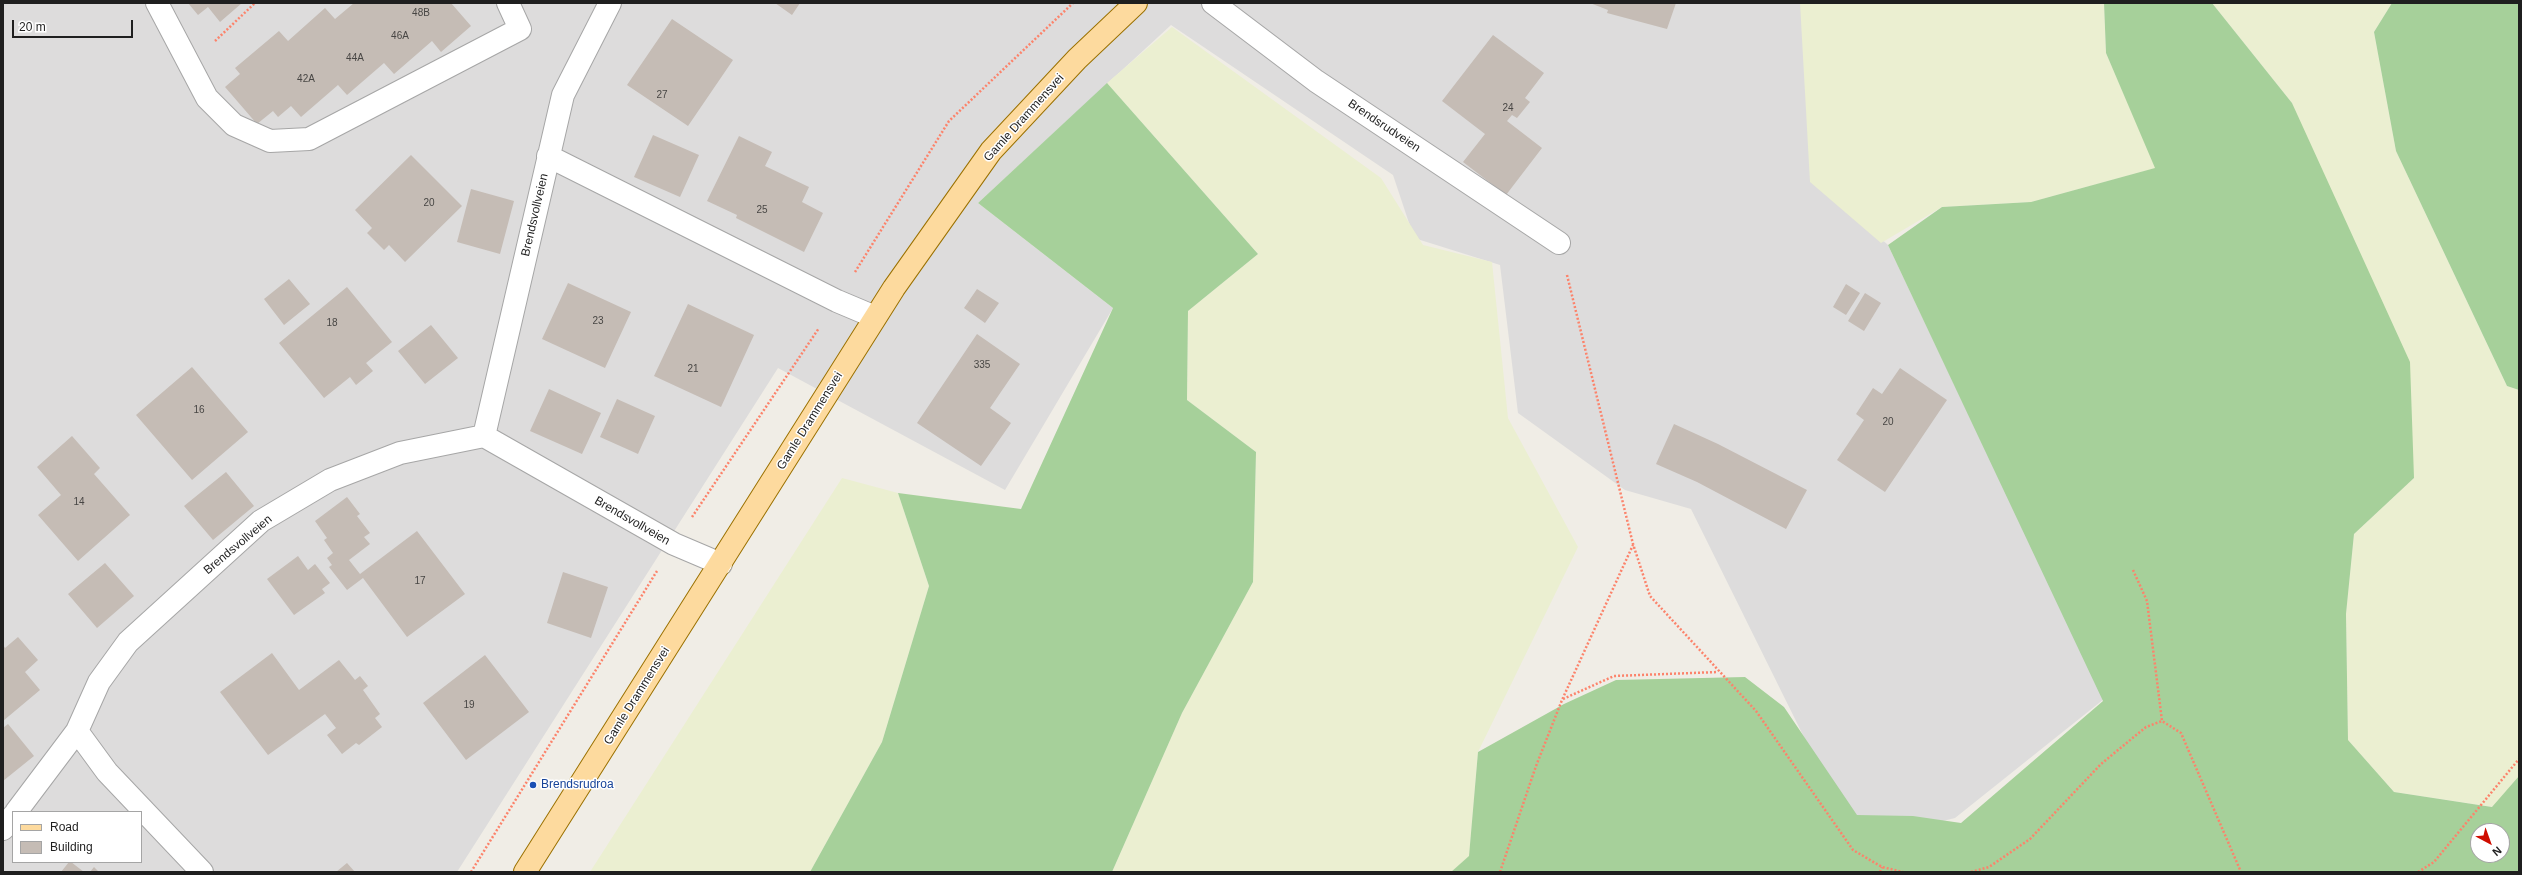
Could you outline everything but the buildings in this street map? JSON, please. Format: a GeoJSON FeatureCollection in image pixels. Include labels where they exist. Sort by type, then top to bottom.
{"type":"FeatureCollection","features":[{"type":"Feature","properties":{"kind":"main road","name":"Gamle Drammensvei"},"geometry":{"type":"LineString","coordinates":[[525,872],[721,564],[875,317],[992,151],[1077,58],[1136,3]]}},
{"type":"Feature","properties":{"kind":"street"},"geometry":{"type":"LineString","coordinates":[[157,3],[207,98],[234,125],[270,141],[309,139],[520,29],[508,3]]}},
{"type":"Feature","properties":{"kind":"street","name":"Brendsvollveien"},"geometry":{"type":"LineString","coordinates":[[484,436],[563,95],[610,3]]}},
{"type":"Feature","properties":{"kind":"street","name":"Brendsrudveien"},"geometry":{"type":"LineString","coordinates":[[1213,3],[1316,81],[1559,243]]}},
{"type":"Feature","properties":{"kind":"street"},"geometry":{"type":"LineString","coordinates":[[548,156],[837,302],[875,317]]}},
{"type":"Feature","properties":{"kind":"street","name":"Brendsvollveien"},"geometry":{"type":"LineString","coordinates":[[17,811],[77,731],[99,682],[128,642],[261,521],[330,480],[400,453],[484,436],[674,544],[721,564]]}},
{"type":"Feature","properties":{"kind":"street"},"geometry":{"type":"LineString","coordinates":[[77,731],[107,772],[202,872]]}},
{"type":"Feature","properties":{"kind":"street"},"geometry":{"type":"LineString","coordinates":[[3,829],[12,817]]}},
{"type":"Feature","properties":{"kind":"path"},"geometry":{"type":"LineString","coordinates":[[189,66],[255,3]]}},
{"type":"Feature","properties":{"kind":"path"},"geometry":{"type":"LineString","coordinates":[[471,872],[674,544],[837,302],[949,121],[1073,3]]}},
{"type":"Feature","properties":{"kind":"path"},"geometry":{"type":"LineString","coordinates":[[1559,243],[1633,544],[1650,596],[1718,672],[1756,711],[1853,850],[1882,867],[1903,872]]}},
{"type":"Feature","properties":{"kind":"path"},"geometry":{"type":"LineString","coordinates":[[1500,872],[1536,766],[1562,700],[1633,544]]}},
{"type":"Feature","properties":{"kind":"path"},"geometry":{"type":"LineString","coordinates":[[2133,570],[2147,600],[2162,721]]}},
{"type":"Feature","properties":{"kind":"path"},"geometry":{"type":"LineString","coordinates":[[1562,700],[1614,676],[1718,672]]}},
{"type":"Feature","properties":{"kind":"path"},"geometry":{"type":"LineString","coordinates":[[1971,872],[1989,867],[2030,839],[2101,764],[2146,727],[2162,721]]}},
{"type":"Feature","properties":{"kind":"path"},"geometry":{"type":"LineString","coordinates":[[2162,721],[2181,733],[2241,872]]}},
{"type":"Feature","properties":{"kind":"path"},"geometry":{"type":"LineString","coordinates":[[2418,872],[2434,862],[2519,759]]}},
{"type":"Feature","properties":{"kind":"path"},"geometry":{"type":"LineString","coordinates":[[1880,872],[1882,867]]}},
{"type":"Feature","properties":{"kind":"shaded area"},"geometry":{"type":"Polygon","coordinates":[[[3,3],[1801,3],[1818,181],[1888,245],[2104,699],[1955,818],[1914,828],[1849,828],[1691,509],[1625,490],[1518,413],[1500,265],[1414,238],[1393,175],[1171,25],[978,203],[1113,308],[1005,490],[778,368],[457,872],[3,872],[3,3]]]}},
{"type":"Feature","properties":{"kind":"green space"},"geometry":{"type":"Polygon","coordinates":[[[1800,3],[2104,3],[2106,53],[2156,168],[2031,202],[1942,207],[1881,243],[1810,182],[1800,3]]]}},
{"type":"Feature","properties":{"kind":"green space"},"geometry":{"type":"Polygon","coordinates":[[[2104,3],[2212,3],[2292,103],[2410,362],[2414,478],[2354,534],[2346,614],[2348,740],[2394,792],[2492,807],[2519,776],[2519,872],[1451,872],[1469,856],[1478,752],[1564,704],[1616,680],[1745,677],[1784,707],[1857,815],[1913,816],[1961,823],[2103,701],[1888,245],[1942,207],[2031,202],[2155,168],[2106,53],[2104,3]]]}},
{"type":"Feature","properties":{"kind":"green space"},"geometry":{"type":"Polygon","coordinates":[[[2212,3],[2392,3],[2374,32],[2396,151],[2507,386],[2519,390],[2519,776],[2493,807],[2394,792],[2348,740],[2346,614],[2354,534],[2414,478],[2292,103],[2212,3]]]}},
{"type":"Feature","properties":{"kind":"green space"},"geometry":{"type":"Polygon","coordinates":[[[2392,3],[2519,3],[2519,390],[2507,386],[2396,151],[2374,32],[2392,3]]]}},
{"type":"Feature","properties":{"kind":"green space"},"geometry":{"type":"Polygon","coordinates":[[[1172,27],[1381,178],[1423,245],[1492,262],[1508,418],[1578,547],[1478,752],[1469,857],[1451,872],[1112,872],[1182,713],[1253,582],[1256,452],[1187,400],[1188,311],[1258,254],[1107,83],[1172,27]]]}},
{"type":"Feature","properties":{"kind":"green space"},"geometry":{"type":"Polygon","coordinates":[[[1107,83],[1258,254],[1188,311],[1187,400],[1256,452],[1253,582],[1182,713],[1112,872],[810,872],[882,742],[929,586],[898,493],[1021,509],[1113,308],[978,203],[1107,83]]]}},
{"type":"Feature","properties":{"kind":"green space"},"geometry":{"type":"Polygon","coordinates":[[[842,478],[898,493],[929,586],[882,742],[810,872],[590,872],[842,478]]]}},
{"type":"Feature","properties":{"kind":"place","name":"Brendsrudroa"},"geometry":{"type":"Point","coordinates":[533,785]}}]}
